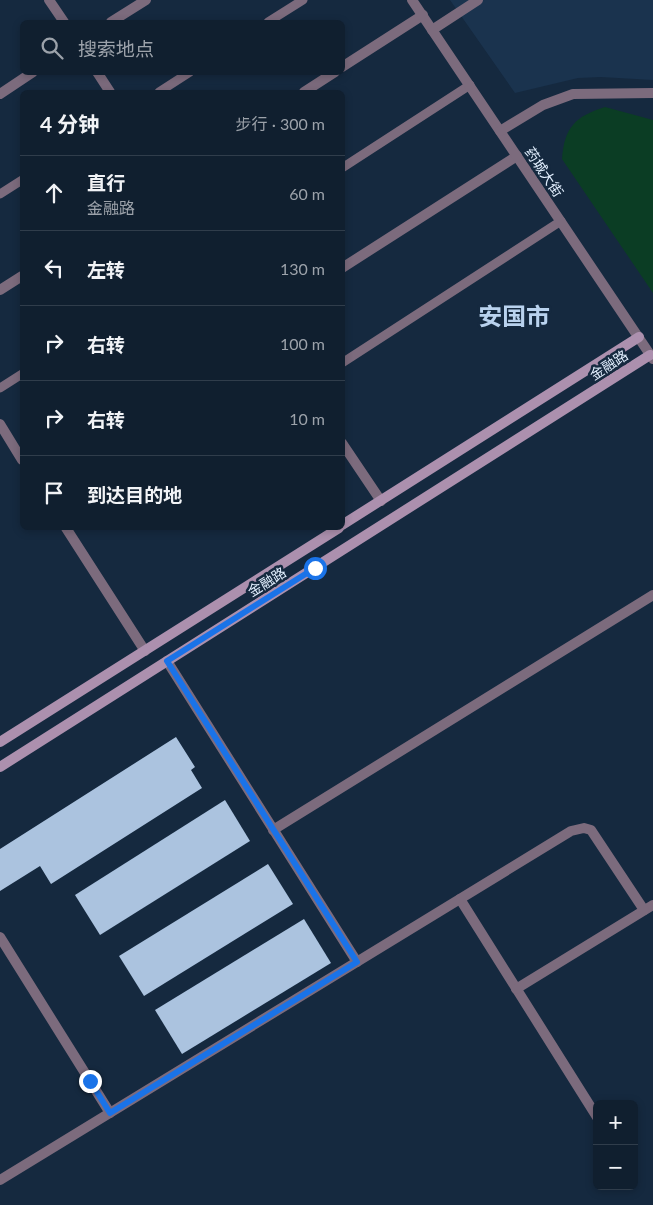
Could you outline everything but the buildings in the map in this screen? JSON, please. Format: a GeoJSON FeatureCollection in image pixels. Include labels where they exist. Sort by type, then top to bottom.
{"type":"FeatureCollection","features":[{"type":"Feature","properties":{"kind":"main road","name":"金融路"},"geometry":{"type":"LineString","coordinates":[[345,523],[639,338]]}},
{"type":"Feature","properties":{"kind":"main road","name":"金融路"},"geometry":{"type":"LineString","coordinates":[[0,767],[652,357]]}},
{"type":"Feature","properties":{"kind":"main road","name":"金融路"},"geometry":{"type":"LineString","coordinates":[[0,742],[336,530]]}},
{"type":"Feature","properties":{"kind":"street"},"geometry":{"type":"LineString","coordinates":[[49,0],[63,20]]}},
{"type":"Feature","properties":{"kind":"street"},"geometry":{"type":"LineString","coordinates":[[114,20],[146,0]]}},
{"type":"Feature","properties":{"kind":"street","name":"药城大街"},"geometry":{"type":"LineString","coordinates":[[412,0],[652,357]]}},
{"type":"Feature","properties":{"kind":"street"},"geometry":{"type":"LineString","coordinates":[[432,30],[478,0]]}},
{"type":"Feature","properties":{"kind":"street"},"geometry":{"type":"LineString","coordinates":[[345,65],[422,15]]}},
{"type":"Feature","properties":{"kind":"street"},"geometry":{"type":"LineString","coordinates":[[0,94],[29,75]]}},
{"type":"Feature","properties":{"kind":"street"},"geometry":{"type":"LineString","coordinates":[[99,75],[109,90]]}},
{"type":"Feature","properties":{"kind":"street"},"geometry":{"type":"LineString","coordinates":[[307,90],[330,75]]}},
{"type":"Feature","properties":{"kind":"street"},"geometry":{"type":"LineString","coordinates":[[500,131],[543,105],[572,94],[599,92],[653,94]]}},
{"type":"Feature","properties":{"kind":"street"},"geometry":{"type":"LineString","coordinates":[[345,266],[517,156]]}},
{"type":"Feature","properties":{"kind":"street"},"geometry":{"type":"LineString","coordinates":[[0,290],[20,277]]}},
{"type":"Feature","properties":{"kind":"street"},"geometry":{"type":"LineString","coordinates":[[0,424],[20,457]]}},
{"type":"Feature","properties":{"kind":"street"},"geometry":{"type":"LineString","coordinates":[[345,447],[381,501]]}},
{"type":"Feature","properties":{"kind":"street"},"geometry":{"type":"LineString","coordinates":[[67,530],[145,650]]}},
{"type":"Feature","properties":{"kind":"street"},"geometry":{"type":"LineString","coordinates":[[274,830],[653,594]]}},
{"type":"Feature","properties":{"kind":"street"},"geometry":{"type":"LineString","coordinates":[[167,661],[357,962]]}},
{"type":"Feature","properties":{"kind":"street"},"geometry":{"type":"LineString","coordinates":[[0,1180],[571,831],[584,828],[591,830],[649,908],[516,989]]}},
{"type":"Feature","properties":{"kind":"street"},"geometry":{"type":"LineString","coordinates":[[460,899],[593,1110]]}},
{"type":"Feature","properties":{"kind":"street"},"geometry":{"type":"LineString","coordinates":[[0,937],[110,1113]]}},
{"type":"Feature","properties":{"kind":"lane"},"geometry":{"type":"LineString","coordinates":[[271,20],[303,0]]}},
{"type":"Feature","properties":{"kind":"lane"},"geometry":{"type":"LineString","coordinates":[[162,90],[185,75]]}},
{"type":"Feature","properties":{"kind":"lane"},"geometry":{"type":"LineString","coordinates":[[345,166],[470,86]]}},
{"type":"Feature","properties":{"kind":"lane"},"geometry":{"type":"LineString","coordinates":[[0,194],[20,181]]}},
{"type":"Feature","properties":{"kind":"lane"},"geometry":{"type":"LineString","coordinates":[[345,361],[561,221]]}},
{"type":"Feature","properties":{"kind":"lane"},"geometry":{"type":"LineString","coordinates":[[0,388],[20,375]]}},
{"type":"Feature","properties":{"kind":"shaded area"},"geometry":{"type":"Polygon","coordinates":[[[450,0],[653,0],[653,80],[601,77],[578,78],[515,93],[450,0]]]}},
{"type":"Feature","properties":{"kind":"green space"},"geometry":{"type":"Polygon","coordinates":[[[605,107],[653,120],[653,293],[562,159],[565,139],[573,124],[586,114],[605,107]]]}},
{"type":"Feature","properties":{"kind":"district","name":"安国市"},"geometry":{"type":"Point","coordinates":[514,317]}},
{"type":"Feature","properties":{"kind":"route"},"geometry":{"type":"LineString","coordinates":[[90,1081],[110,1113],[357,962],[167,661],[315,568]]}}]}
